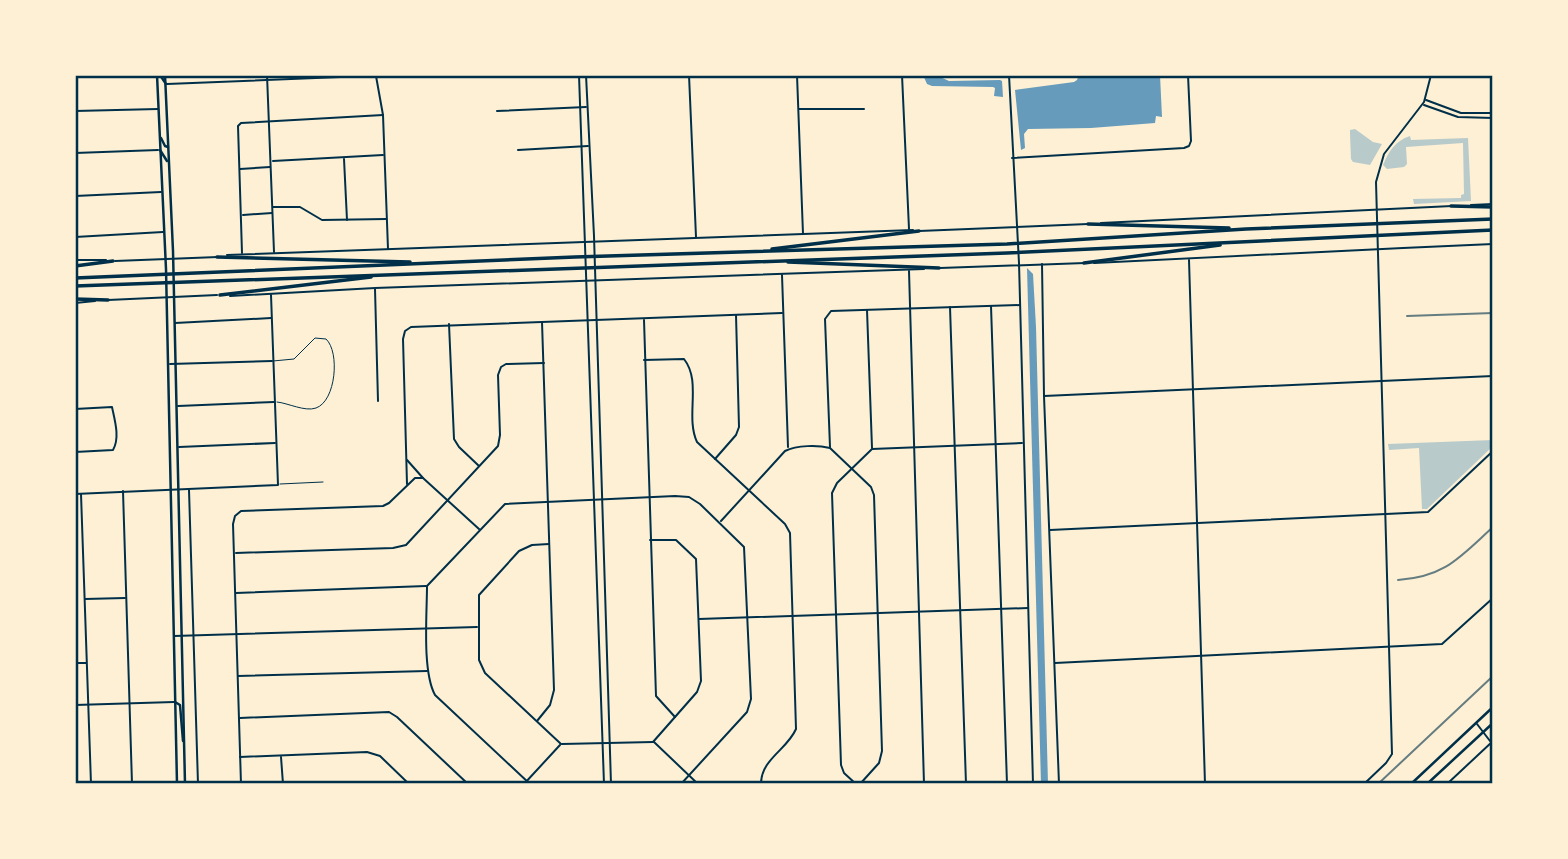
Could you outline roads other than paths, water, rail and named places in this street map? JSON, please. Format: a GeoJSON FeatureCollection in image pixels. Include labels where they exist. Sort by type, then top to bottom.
{"type":"FeatureCollection","features":[{"type":"Feature","properties":{"kind":"highway"},"geometry":{"type":"LineString","coordinates":[[1451,206],[1493,205]]}},
{"type":"Feature","properties":{"kind":"highway"},"geometry":{"type":"LineString","coordinates":[[75,278],[575,257],[1007,244],[1245,229],[1493,219]]}},
{"type":"Feature","properties":{"kind":"highway"},"geometry":{"type":"LineString","coordinates":[[1088,224],[1245,229]]}},
{"type":"Feature","properties":{"kind":"highway"},"geometry":{"type":"LineString","coordinates":[[75,286],[1033,252],[1493,230]]}},
{"type":"Feature","properties":{"kind":"highway"},"geometry":{"type":"LineString","coordinates":[[740,252],[919,231]]}},
{"type":"Feature","properties":{"kind":"highway"},"geometry":{"type":"LineString","coordinates":[[1084,263],[1210,248],[1227,243]]}},
{"type":"Feature","properties":{"kind":"highway"},"geometry":{"type":"LineString","coordinates":[[217,257],[426,264]]}},
{"type":"Feature","properties":{"kind":"highway"},"geometry":{"type":"LineString","coordinates":[[75,263],[113,261]]}},
{"type":"Feature","properties":{"kind":"highway"},"geometry":{"type":"LineString","coordinates":[[772,261],[939,268]]}},
{"type":"Feature","properties":{"kind":"highway"},"geometry":{"type":"LineString","coordinates":[[220,295],[387,275]]}},
{"type":"Feature","properties":{"kind":"highway"},"geometry":{"type":"LineString","coordinates":[[75,301],[108,300]]}},
{"type":"Feature","properties":{"kind":"main road"},"geometry":{"type":"LineString","coordinates":[[158,75],[166,85]]}},
{"type":"Feature","properties":{"kind":"main road"},"geometry":{"type":"LineString","coordinates":[[158,75],[166,259],[177,784]]}},
{"type":"Feature","properties":{"kind":"main road"},"geometry":{"type":"LineString","coordinates":[[165,75],[173,259],[185,784]]}},
{"type":"Feature","properties":{"kind":"main road"},"geometry":{"type":"LineString","coordinates":[[160,135],[168,147]]}},
{"type":"Feature","properties":{"kind":"main road"},"geometry":{"type":"LineString","coordinates":[[160,150],[169,164]]}},
{"type":"Feature","properties":{"kind":"main road"},"geometry":{"type":"LineString","coordinates":[[172,545],[180,545]]}},
{"type":"Feature","properties":{"kind":"main road"},"geometry":{"type":"LineString","coordinates":[[175,702],[180,705],[181,734],[184,741]]}},
{"type":"Feature","properties":{"kind":"main road"},"geometry":{"type":"LineString","coordinates":[[1411,784],[1493,708]]}},
{"type":"Feature","properties":{"kind":"main road"},"geometry":{"type":"LineString","coordinates":[[1426,784],[1493,723]]}},
{"type":"Feature","properties":{"kind":"street"},"geometry":{"type":"LineString","coordinates":[[267,75],[274,253]]}},
{"type":"Feature","properties":{"kind":"street"},"geometry":{"type":"LineString","coordinates":[[166,85],[390,75]]}},
{"type":"Feature","properties":{"kind":"street"},"geometry":{"type":"LineString","coordinates":[[579,75],[604,784]]}},
{"type":"Feature","properties":{"kind":"street"},"geometry":{"type":"LineString","coordinates":[[586,75],[594,242],[611,784]]}},
{"type":"Feature","properties":{"kind":"street"},"geometry":{"type":"LineString","coordinates":[[689,75],[696,239]]}},
{"type":"Feature","properties":{"kind":"street"},"geometry":{"type":"LineString","coordinates":[[797,75],[803,235]]}},
{"type":"Feature","properties":{"kind":"street"},"geometry":{"type":"LineString","coordinates":[[902,75],[909,230]]}},
{"type":"Feature","properties":{"kind":"street"},"geometry":{"type":"LineString","coordinates":[[1009,75],[1019,263],[1033,784]]}},
{"type":"Feature","properties":{"kind":"street"},"geometry":{"type":"LineString","coordinates":[[1012,158],[1189,146],[1188,75]]}},
{"type":"Feature","properties":{"kind":"street"},"geometry":{"type":"LineString","coordinates":[[1364,784],[1392,754],[1376,182],[1384,154],[1423,104],[1431,75]]}},
{"type":"Feature","properties":{"kind":"street"},"geometry":{"type":"LineString","coordinates":[[375,76],[383,115],[388,250]]}},
{"type":"Feature","properties":{"kind":"street"},"geometry":{"type":"LineString","coordinates":[[1425,100],[1468,114],[1493,113]]}},
{"type":"Feature","properties":{"kind":"street"},"geometry":{"type":"LineString","coordinates":[[1423,104],[1443,113],[1469,119],[1493,118]]}},
{"type":"Feature","properties":{"kind":"street"},"geometry":{"type":"LineString","coordinates":[[497,111],[587,107]]}},
{"type":"Feature","properties":{"kind":"street"},"geometry":{"type":"LineString","coordinates":[[75,111],[159,108]]}},
{"type":"Feature","properties":{"kind":"street"},"geometry":{"type":"LineString","coordinates":[[799,109],[864,109]]}},
{"type":"Feature","properties":{"kind":"street"},"geometry":{"type":"LineString","coordinates":[[1468,114],[1469,119]]}},
{"type":"Feature","properties":{"kind":"street"},"geometry":{"type":"LineString","coordinates":[[242,254],[237,130],[241,123],[383,115]]}},
{"type":"Feature","properties":{"kind":"street"},"geometry":{"type":"LineString","coordinates":[[518,150],[589,146]]}},
{"type":"Feature","properties":{"kind":"street"},"geometry":{"type":"LineString","coordinates":[[75,153],[160,150]]}},
{"type":"Feature","properties":{"kind":"street"},"geometry":{"type":"LineString","coordinates":[[271,161],[384,155]]}},
{"type":"Feature","properties":{"kind":"street"},"geometry":{"type":"LineString","coordinates":[[344,158],[347,221]]}},
{"type":"Feature","properties":{"kind":"street"},"geometry":{"type":"LineString","coordinates":[[239,169],[271,167]]}},
{"type":"Feature","properties":{"kind":"street"},"geometry":{"type":"LineString","coordinates":[[75,196],[162,192]]}},
{"type":"Feature","properties":{"kind":"street"},"geometry":{"type":"LineString","coordinates":[[273,207],[300,206],[322,220],[387,219]]}},
{"type":"Feature","properties":{"kind":"street"},"geometry":{"type":"LineString","coordinates":[[113,261],[242,254],[1017,228],[1451,206]]}},
{"type":"Feature","properties":{"kind":"street"},"geometry":{"type":"LineString","coordinates":[[241,215],[273,213]]}},
{"type":"Feature","properties":{"kind":"street"},"geometry":{"type":"LineString","coordinates":[[75,237],[164,232]]}},
{"type":"Feature","properties":{"kind":"street"},"geometry":{"type":"LineString","coordinates":[[108,300],[909,270],[1019,263],[1189,259],[1493,244]]}},
{"type":"Feature","properties":{"kind":"street"},"geometry":{"type":"LineString","coordinates":[[1189,259],[1205,784]]}},
{"type":"Feature","properties":{"kind":"street"},"geometry":{"type":"LineString","coordinates":[[1042,263],[1044,396],[1059,784]]}},
{"type":"Feature","properties":{"kind":"street"},"geometry":{"type":"LineString","coordinates":[[909,270],[924,784]]}},
{"type":"Feature","properties":{"kind":"street"},"geometry":{"type":"LineString","coordinates":[[782,274],[788,448]]}},
{"type":"Feature","properties":{"kind":"street"},"geometry":{"type":"LineString","coordinates":[[375,288],[378,401]]}},
{"type":"Feature","properties":{"kind":"street"},"geometry":{"type":"LineString","coordinates":[[75,494],[278,485],[271,295]]}},
{"type":"Feature","properties":{"kind":"street"},"geometry":{"type":"LineString","coordinates":[[830,448],[825,320],[831,311],[1020,305]]}},
{"type":"Feature","properties":{"kind":"street"},"geometry":{"type":"LineString","coordinates":[[991,306],[1007,784]]}},
{"type":"Feature","properties":{"kind":"street"},"geometry":{"type":"LineString","coordinates":[[950,307],[966,784]]}},
{"type":"Feature","properties":{"kind":"street"},"geometry":{"type":"LineString","coordinates":[[867,310],[872,449]]}},
{"type":"Feature","properties":{"kind":"street"},"geometry":{"type":"LineString","coordinates":[[407,484],[403,339],[408,328],[416,325],[782,313]]}},
{"type":"Feature","properties":{"kind":"street"},"geometry":{"type":"LineString","coordinates":[[715,460],[736,435],[739,427],[736,315]]}},
{"type":"Feature","properties":{"kind":"street"},"geometry":{"type":"LineString","coordinates":[[174,323],[272,318]]}},
{"type":"Feature","properties":{"kind":"street"},"geometry":{"type":"LineString","coordinates":[[644,318],[656,696],[676,717]]}},
{"type":"Feature","properties":{"kind":"street"},"geometry":{"type":"LineString","coordinates":[[537,721],[550,705],[554,690],[542,322]]}},
{"type":"Feature","properties":{"kind":"street"},"geometry":{"type":"LineString","coordinates":[[449,324],[454,439],[480,467]]}},
{"type":"Feature","properties":{"kind":"street"},"geometry":{"type":"LineString","coordinates":[[644,360],[684,359],[692,369],[694,434],[697,442],[785,524],[790,533],[796,729],[793,736],[766,765],[761,784]]}},
{"type":"Feature","properties":{"kind":"street"},"geometry":{"type":"LineString","coordinates":[[168,364],[274,361]]}},
{"type":"Feature","properties":{"kind":"street"},"geometry":{"type":"LineString","coordinates":[[234,553],[401,547],[410,541],[498,446],[498,375],[501,367],[506,364],[544,363]]}},
{"type":"Feature","properties":{"kind":"street"},"geometry":{"type":"LineString","coordinates":[[1044,396],[1493,376]]}},
{"type":"Feature","properties":{"kind":"street"},"geometry":{"type":"LineString","coordinates":[[176,407],[275,402]]}},
{"type":"Feature","properties":{"kind":"street"},"geometry":{"type":"LineString","coordinates":[[75,409],[112,407],[116,425],[116,446],[113,450],[75,452]]}},
{"type":"Feature","properties":{"kind":"street"},"geometry":{"type":"LineString","coordinates":[[177,447],[276,443]]}},
{"type":"Feature","properties":{"kind":"street"},"geometry":{"type":"LineString","coordinates":[[856,784],[841,765],[832,493],[837,483],[872,449],[1022,443]]}},
{"type":"Feature","properties":{"kind":"street"},"geometry":{"type":"LineString","coordinates":[[720,522],[788,448],[830,448],[871,487],[874,495],[882,751],[879,763],[860,784]]}},
{"type":"Feature","properties":{"kind":"street"},"geometry":{"type":"LineString","coordinates":[[1049,530],[1428,512],[1493,451]]}},
{"type":"Feature","properties":{"kind":"street"},"geometry":{"type":"LineString","coordinates":[[407,459],[423,478],[479,529]]}},
{"type":"Feature","properties":{"kind":"street"},"geometry":{"type":"LineString","coordinates":[[406,467],[411,466]]}},
{"type":"Feature","properties":{"kind":"street"},"geometry":{"type":"LineString","coordinates":[[241,784],[235,516],[241,511],[383,506],[414,479],[416,471]]}},
{"type":"Feature","properties":{"kind":"street"},"geometry":{"type":"LineString","coordinates":[[407,478],[423,478]]}},
{"type":"Feature","properties":{"kind":"street"},"geometry":{"type":"LineString","coordinates":[[189,489],[198,784]]}},
{"type":"Feature","properties":{"kind":"street"},"geometry":{"type":"LineString","coordinates":[[123,491],[132,784]]}},
{"type":"Feature","properties":{"kind":"street"},"geometry":{"type":"LineString","coordinates":[[81,493],[91,784]]}},
{"type":"Feature","properties":{"kind":"street"},"geometry":{"type":"LineString","coordinates":[[530,784],[435,695],[429,671],[427,586],[505,504],[649,497],[689,498],[700,504],[744,547],[749,706],[747,712],[681,784]]}},
{"type":"Feature","properties":{"kind":"street"},"geometry":{"type":"LineString","coordinates":[[650,540],[676,540],[696,559],[701,681],[697,692],[653,742]]}},
{"type":"Feature","properties":{"kind":"street"},"geometry":{"type":"LineString","coordinates":[[550,544],[525,547],[483,588],[477,601],[481,667],[561,744],[653,742],[698,784]]}},
{"type":"Feature","properties":{"kind":"street"},"geometry":{"type":"LineString","coordinates":[[235,593],[427,586]]}},
{"type":"Feature","properties":{"kind":"street"},"geometry":{"type":"LineString","coordinates":[[85,599],[126,598]]}},
{"type":"Feature","properties":{"kind":"street"},"geometry":{"type":"LineString","coordinates":[[1055,663],[1442,643],[1493,598]]}},
{"type":"Feature","properties":{"kind":"street"},"geometry":{"type":"LineString","coordinates":[[699,619],[1029,608]]}},
{"type":"Feature","properties":{"kind":"street"},"geometry":{"type":"LineString","coordinates":[[174,636],[477,627]]}},
{"type":"Feature","properties":{"kind":"street"},"geometry":{"type":"LineString","coordinates":[[75,663],[87,663]]}},
{"type":"Feature","properties":{"kind":"street"},"geometry":{"type":"LineString","coordinates":[[238,676],[429,671]]}},
{"type":"Feature","properties":{"kind":"street"},"geometry":{"type":"LineString","coordinates":[[75,705],[175,702]]}},
{"type":"Feature","properties":{"kind":"street"},"geometry":{"type":"LineString","coordinates":[[239,718],[389,712],[468,784]]}},
{"type":"Feature","properties":{"kind":"street"},"geometry":{"type":"LineString","coordinates":[[1447,784],[1492,742],[1476,723]]}},
{"type":"Feature","properties":{"kind":"street"},"geometry":{"type":"LineString","coordinates":[[524,784],[561,744]]}},
{"type":"Feature","properties":{"kind":"street"},"geometry":{"type":"LineString","coordinates":[[240,757],[372,754],[380,757],[409,784]]}},
{"type":"Feature","properties":{"kind":"street"},"geometry":{"type":"LineString","coordinates":[[281,755],[283,784]]}},
{"type":"Feature","properties":{"kind":"lane"},"geometry":{"type":"LineString","coordinates":[[274,361],[295,359],[315,338],[326,339],[332,348],[334,382],[318,408],[275,402]]}},
{"type":"Feature","properties":{"kind":"lane"},"geometry":{"type":"LineString","coordinates":[[278,485],[323,482]]}},
{"type":"Feature","properties":{"kind":"water"},"geometry":{"type":"Polygon","coordinates":[[[923,75],[936,75],[949,81],[1000,80],[1003,97],[994,96],[993,87],[932,86],[927,84],[923,75]]]}},
{"type":"Feature","properties":{"kind":"water"},"geometry":{"type":"Polygon","coordinates":[[[1079,75],[1160,75],[1162,117],[1156,116],[1155,123],[1028,129],[1024,134],[1025,148],[1021,150],[1015,90],[1074,82],[1079,75]]]}},
{"type":"Feature","properties":{"kind":"water"},"geometry":{"type":"Polygon","coordinates":[[[1027,268],[1033,274],[1036,327],[1048,784],[1041,784],[1027,268]]]}},
{"type":"Feature","properties":{"kind":"railway"},"geometry":{"type":"LineString","coordinates":[[1407,316],[1493,313]]}},
{"type":"Feature","properties":{"kind":"railway"},"geometry":{"type":"LineString","coordinates":[[1398,580],[1428,575],[1451,564],[1493,527]]}},
{"type":"Feature","properties":{"kind":"railway"},"geometry":{"type":"LineString","coordinates":[[1378,784],[1493,676]]}}]}
